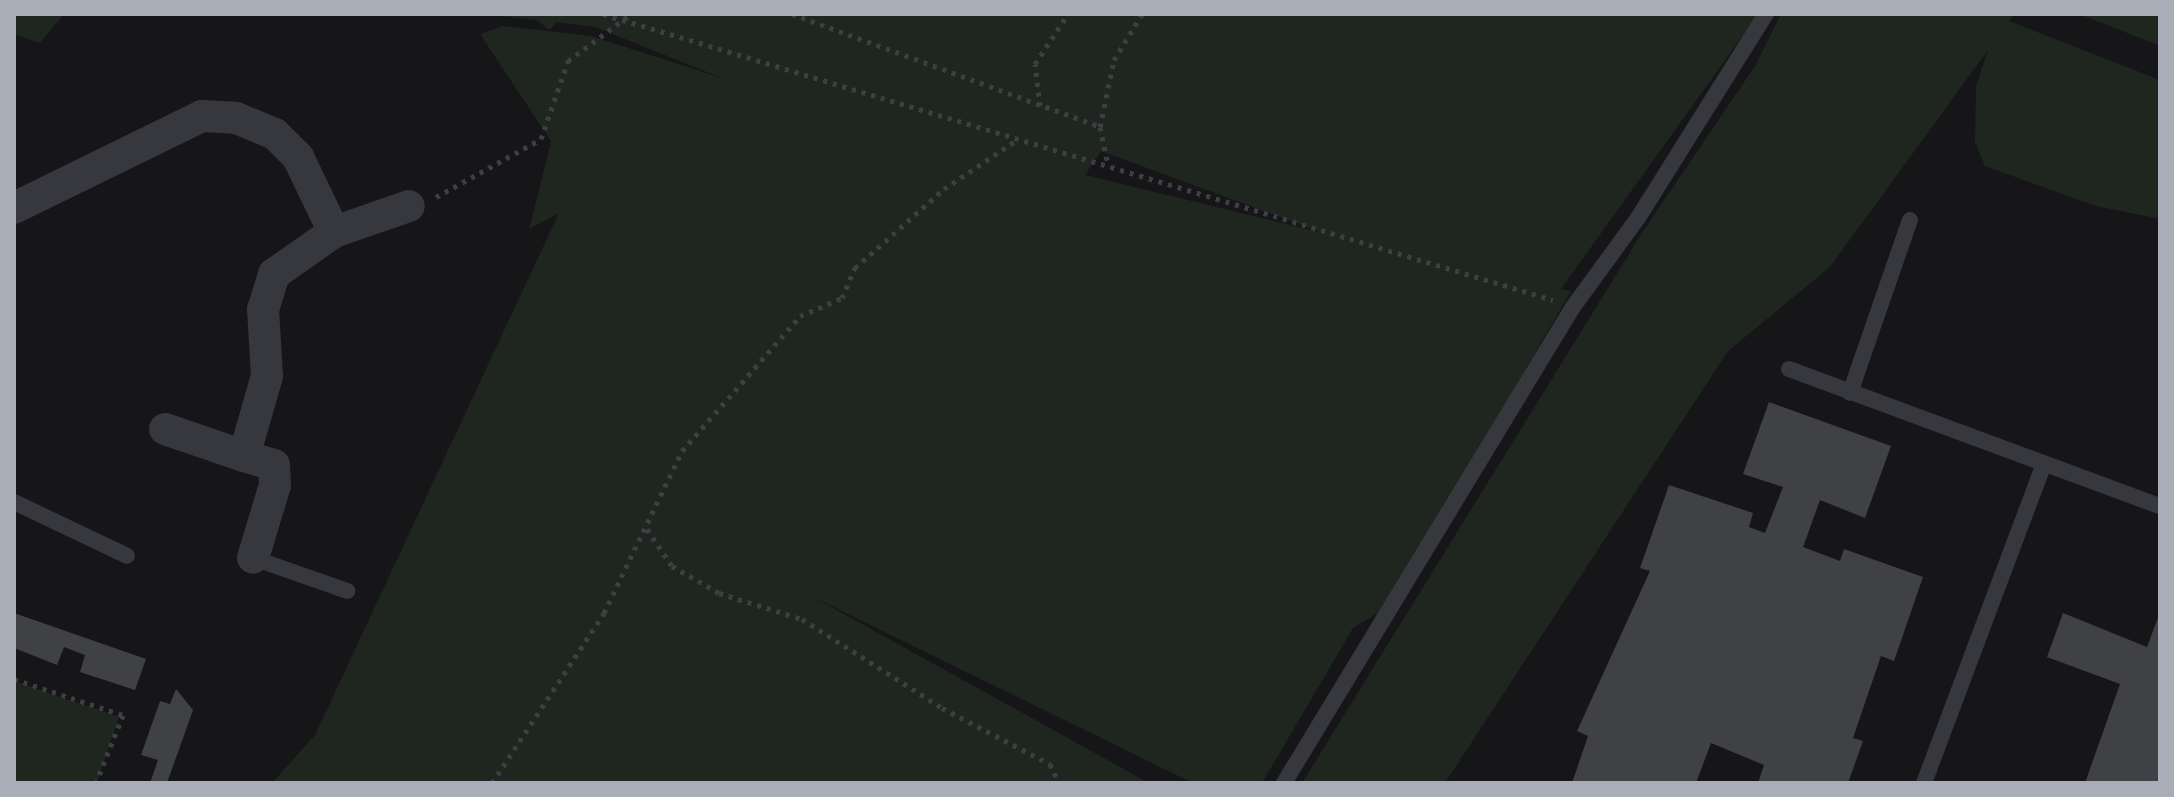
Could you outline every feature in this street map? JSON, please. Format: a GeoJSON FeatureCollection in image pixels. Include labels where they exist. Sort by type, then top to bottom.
{"type":"FeatureCollection","features":[{"type":"Feature","properties":{"kind":"street"},"geometry":{"type":"LineString","coordinates":[[14,208],[202,116],[218,117],[275,134],[298,157],[334,232]]}},
{"type":"Feature","properties":{"kind":"street"},"geometry":{"type":"LineString","coordinates":[[244,456],[267,376],[260,345],[274,274],[334,232],[409,206]]}},
{"type":"Feature","properties":{"kind":"street"},"geometry":{"type":"LineString","coordinates":[[165,429],[274,465],[273,498],[253,558]]}},
{"type":"Feature","properties":{"kind":"lane"},"geometry":{"type":"LineString","coordinates":[[1284,783],[1573,307],[1638,218],[1766,14]]}},
{"type":"Feature","properties":{"kind":"lane"},"geometry":{"type":"LineString","coordinates":[[1850,393],[1910,220]]}},
{"type":"Feature","properties":{"kind":"lane"},"geometry":{"type":"LineString","coordinates":[[1789,369],[2043,467],[2160,506]]}},
{"type":"Feature","properties":{"kind":"lane"},"geometry":{"type":"LineString","coordinates":[[1924,783],[2043,467]]}},
{"type":"Feature","properties":{"kind":"lane"},"geometry":{"type":"LineString","coordinates":[[14,502],[127,556]]}},
{"type":"Feature","properties":{"kind":"lane"},"geometry":{"type":"LineString","coordinates":[[253,558],[347,591]]}},
{"type":"Feature","properties":{"kind":"path"},"geometry":{"type":"LineString","coordinates":[[603,14],[1573,307]]}},
{"type":"Feature","properties":{"kind":"path"},"geometry":{"type":"LineString","coordinates":[[409,206],[486,175],[504,156],[541,139],[568,61],[631,14]]}},
{"type":"Feature","properties":{"kind":"path"},"geometry":{"type":"LineString","coordinates":[[792,14],[1100,127]]}},
{"type":"Feature","properties":{"kind":"path"},"geometry":{"type":"LineString","coordinates":[[1040,106],[1035,64],[1068,14]]}},
{"type":"Feature","properties":{"kind":"path"},"geometry":{"type":"LineString","coordinates":[[1108,166],[1100,127],[1114,60],[1142,14]]}},
{"type":"Feature","properties":{"kind":"path"},"geometry":{"type":"LineString","coordinates":[[492,783],[604,613],[682,451],[800,316],[842,298],[855,268],[944,189],[1019,139]]}},
{"type":"Feature","properties":{"kind":"path"},"geometry":{"type":"LineString","coordinates":[[647,529],[672,566],[719,593],[802,619],[942,708],[1050,764],[1059,783]]}},
{"type":"Feature","properties":{"kind":"path"},"geometry":{"type":"LineString","coordinates":[[14,679],[123,715],[96,783]]}},
{"type":"Feature","properties":{"kind":"shaded area"},"geometry":{"type":"Polygon","coordinates":[[[14,14],[64,14],[40,43],[14,34],[14,14]]]}},
{"type":"Feature","properties":{"kind":"shaded area"},"geometry":{"type":"Polygon","coordinates":[[[485,14],[1758,14],[1561,289],[1571,291],[1389,606],[1353,628],[1262,783],[1193,783],[815,598],[1149,783],[272,783],[315,735],[559,213],[529,229],[551,141],[480,34],[503,26],[591,36],[722,78],[595,27],[556,22],[550,30],[536,20],[485,14]],[[1101,151],[1085,175],[1319,232],[1101,151]]]}},
{"type":"Feature","properties":{"kind":"shaded area"},"geometry":{"type":"Polygon","coordinates":[[[1781,14],[2014,14],[2009,21],[2160,80],[2160,219],[2096,206],[1985,166],[1975,142],[1976,86],[1988,50],[1830,267],[1728,351],[1445,783],[1302,783],[1642,233],[1755,66],[1781,14]]]}},
{"type":"Feature","properties":{"kind":"shaded area"},"geometry":{"type":"Polygon","coordinates":[[[2079,14],[2160,14],[2160,46],[2079,14]]]}},
{"type":"Feature","properties":{"kind":"shaded area"},"geometry":{"type":"Polygon","coordinates":[[[14,681],[119,717],[97,783],[14,783],[14,681]]]}},
{"type":"Feature","properties":{"kind":"building"},"geometry":{"type":"Polygon","coordinates":[[[1769,402],[1891,446],[1865,518],[1820,500],[1803,547],[1840,561],[1844,549],[1923,577],[1894,661],[1881,656],[1853,738],[1863,741],[1848,783],[1758,783],[1764,765],[1711,743],[1696,783],[1572,783],[1588,736],[1577,731],[1650,571],[1640,568],[1669,485],[1753,513],[1749,527],[1765,533],[1783,487],[1743,474],[1769,402]]]}},
{"type":"Feature","properties":{"kind":"building"},"geometry":{"type":"Polygon","coordinates":[[[2160,612],[2160,783],[2085,783],[2120,684],[2047,657],[2063,613],[2147,647],[2160,612]]]}},
{"type":"Feature","properties":{"kind":"building"},"geometry":{"type":"Polygon","coordinates":[[[14,613],[146,659],[135,690],[80,672],[85,655],[64,647],[57,665],[14,648],[14,613]]]}},
{"type":"Feature","properties":{"kind":"building"},"geometry":{"type":"Polygon","coordinates":[[[176,689],[193,710],[167,783],[150,783],[158,760],[141,755],[160,701],[170,704],[176,689]]]}}]}
